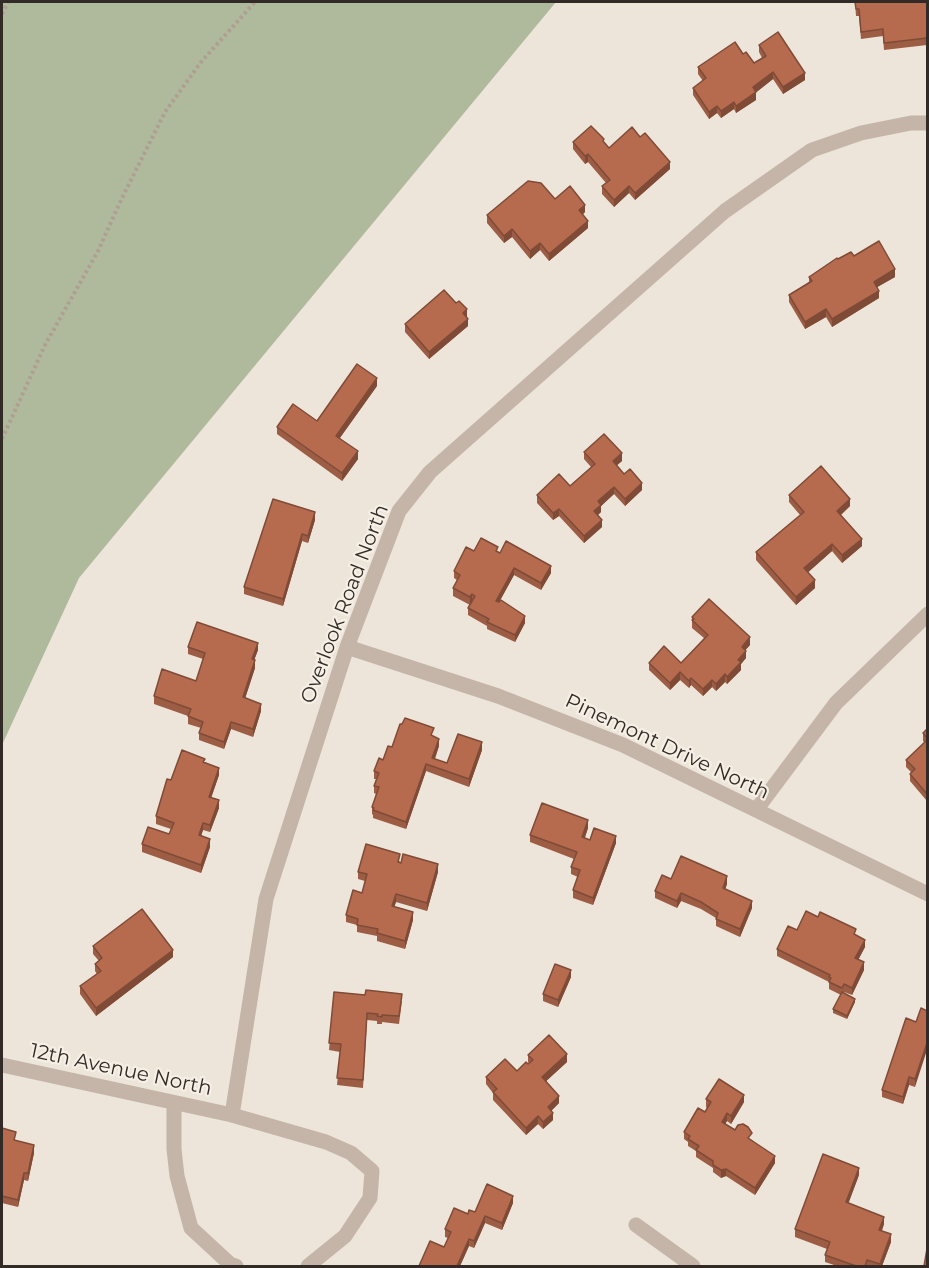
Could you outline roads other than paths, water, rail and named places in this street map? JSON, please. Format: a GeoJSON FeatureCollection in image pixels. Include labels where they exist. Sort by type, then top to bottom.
{"type":"FeatureCollection","features":[{"type":"Feature","properties":{"kind":"street","name":"Overlook Road North"},"geometry":{"type":"LineString","coordinates":[[232,1115],[266,899],[346,647],[399,511],[430,472],[734,204],[812,150],[861,133],[911,123],[927,123]]}},
{"type":"Feature","properties":{"kind":"street"},"geometry":{"type":"LineString","coordinates":[[756,810],[836,703],[927,614]]}},
{"type":"Feature","properties":{"kind":"street","name":"Pinemont Drive North"},"geometry":{"type":"LineString","coordinates":[[346,647],[498,696],[623,745],[927,894]]}},
{"type":"Feature","properties":{"kind":"street","name":"12th Avenue North"},"geometry":{"type":"LineString","coordinates":[[2,1065],[232,1115],[326,1142],[351,1153],[372,1171],[370,1198],[345,1236],[309,1266]]}},
{"type":"Feature","properties":{"kind":"street"},"geometry":{"type":"LineString","coordinates":[[174,1103],[174,1149],[177,1176],[191,1228],[230,1264],[237,1266]]}},
{"type":"Feature","properties":{"kind":"street"},"geometry":{"type":"LineString","coordinates":[[636,1225],[693,1266]]}}]}
